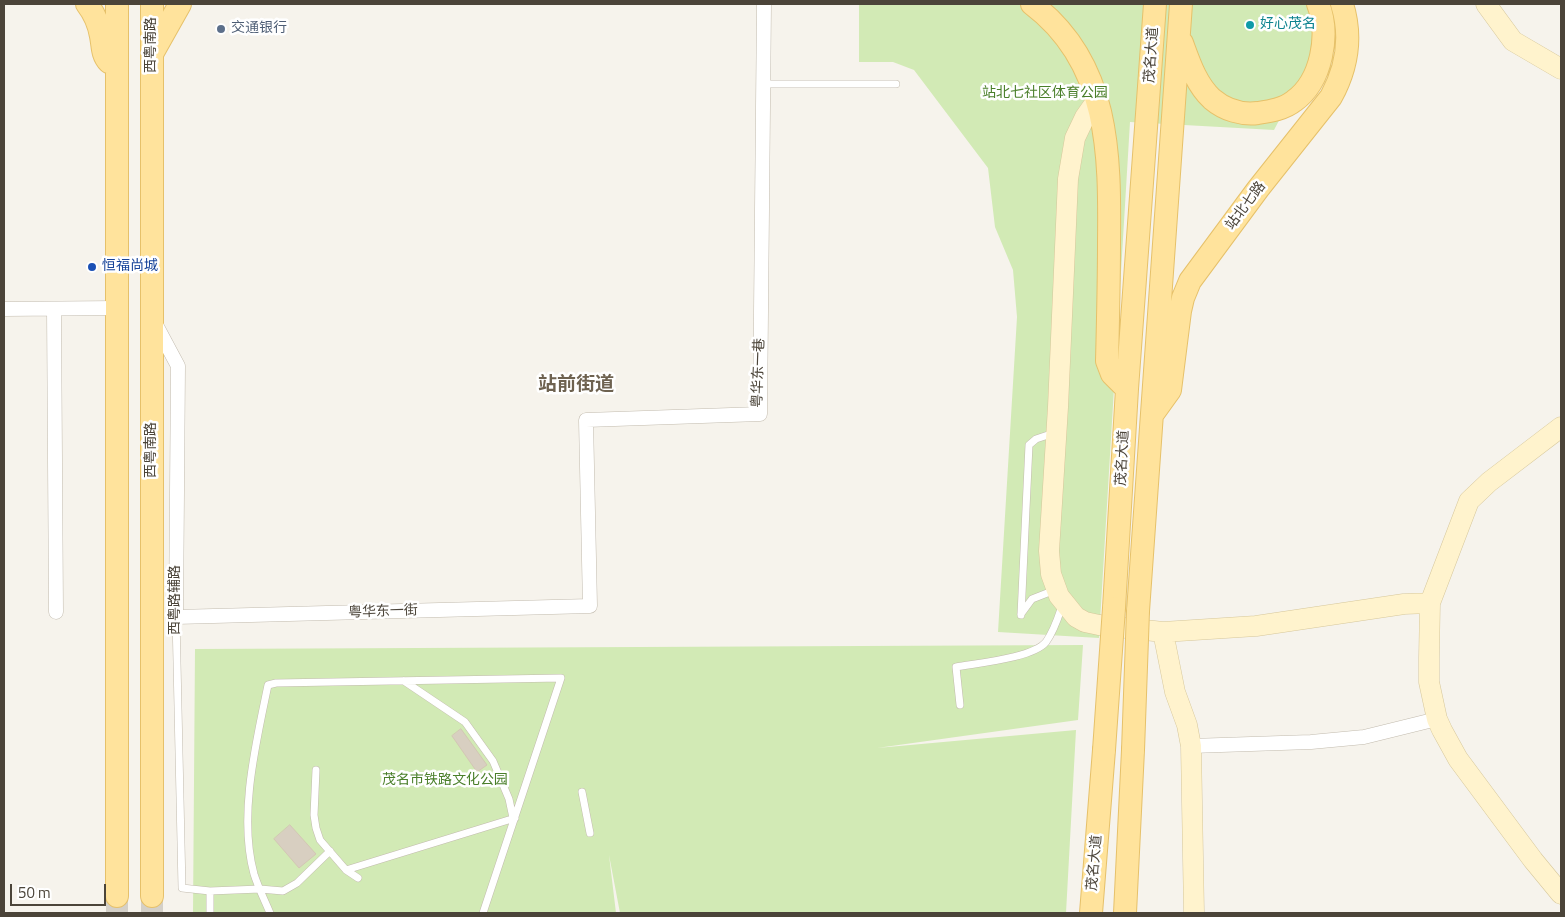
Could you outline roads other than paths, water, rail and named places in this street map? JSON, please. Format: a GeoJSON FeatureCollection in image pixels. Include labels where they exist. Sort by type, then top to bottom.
{"type":"FeatureCollection","features":[{"type":"Feature","properties":{"kind":"main road"},"geometry":{"type":"LineString","coordinates":[[87,4],[96,19],[101,35],[104,58],[117,68]]}},
{"type":"Feature","properties":{"kind":"main road"},"geometry":{"type":"LineString","coordinates":[[117,4],[117,896]]}},
{"type":"Feature","properties":{"kind":"main road","name":"西粤南路"},"geometry":{"type":"LineString","coordinates":[[152,4],[152,896]]}},
{"type":"Feature","properties":{"kind":"main road"},"geometry":{"type":"LineString","coordinates":[[152,52],[180,4]]}},
{"type":"Feature","properties":{"kind":"main road"},"geometry":{"type":"LineString","coordinates":[[1032,4],[1044,13],[1065,35],[1082,62],[1094,88],[1105,128],[1110,200],[1107,361],[1115,379],[1127,389]]}},
{"type":"Feature","properties":{"kind":"main road"},"geometry":{"type":"LineString","coordinates":[[1180,19],[1196,76],[1205,91],[1222,106],[1250,114],[1276,109],[1295,100],[1304,92],[1316,71],[1323,44],[1323,22],[1318,4]]}},
{"type":"Feature","properties":{"kind":"main road","name":"站北七路"},"geometry":{"type":"LineString","coordinates":[[1152,414],[1170,390],[1180,311],[1190,281],[1258,189],[1331,97],[1339,83],[1344,67],[1347,33],[1346,15],[1342,4]]}},
{"type":"Feature","properties":{"kind":"main road","name":"茂名大道"},"geometry":{"type":"LineString","coordinates":[[1091,913],[1155,10]]}},
{"type":"Feature","properties":{"kind":"main road","name":"茂名大道"},"geometry":{"type":"LineString","coordinates":[[1125,913],[1138,611],[1180,19]]}},
{"type":"Feature","properties":{"kind":"main road"},"geometry":{"type":"LineString","coordinates":[[117,196],[152,196]]}},
{"type":"Feature","properties":{"kind":"street","name":"粤华东一巷"},"geometry":{"type":"LineString","coordinates":[[590,606],[586,420],[760,414],[764,4]]}},
{"type":"Feature","properties":{"kind":"street"},"geometry":{"type":"LineString","coordinates":[[1486,4],[1513,40],[1561,69]]}},
{"type":"Feature","properties":{"kind":"street"},"geometry":{"type":"LineString","coordinates":[[1098,100],[1085,117],[1075,138],[1068,179],[1049,559],[1051,574],[1060,596],[1076,617],[1085,622],[1163,632],[1256,626],[1404,604],[1430,603]]}},
{"type":"Feature","properties":{"kind":"street"},"geometry":{"type":"LineString","coordinates":[[4,309],[117,308]]}},
{"type":"Feature","properties":{"kind":"street"},"geometry":{"type":"LineString","coordinates":[[54,309],[56,612]]}},
{"type":"Feature","properties":{"kind":"street","name":"西粤路辅路"},"geometry":{"type":"LineString","coordinates":[[152,318],[178,366],[176,617]]}},
{"type":"Feature","properties":{"kind":"street"},"geometry":{"type":"LineString","coordinates":[[1561,428],[1488,482],[1469,501],[1430,603],[1429,682],[1437,718],[1458,759],[1533,860],[1561,894]]}},
{"type":"Feature","properties":{"kind":"street","name":"粤华东一街"},"geometry":{"type":"LineString","coordinates":[[176,617],[590,606]]}},
{"type":"Feature","properties":{"kind":"street"},"geometry":{"type":"LineString","coordinates":[[1163,632],[1175,692],[1187,725],[1191,746],[1194,913]]}},
{"type":"Feature","properties":{"kind":"street"},"geometry":{"type":"LineString","coordinates":[[1191,746],[1311,742],[1364,737],[1437,718]]}},
{"type":"Feature","properties":{"kind":"lane"},"geometry":{"type":"LineString","coordinates":[[764,84],[896,84]]}},
{"type":"Feature","properties":{"kind":"lane"},"geometry":{"type":"LineString","coordinates":[[960,705],[956,666],[1005,659],[1023,654],[1044,644],[1055,627],[1060,596],[1032,599],[1021,615],[1029,445],[1036,439],[1056,432]]}},
{"type":"Feature","properties":{"kind":"lane","name":"西粤路辅路"},"geometry":{"type":"LineString","coordinates":[[176,617],[182,888],[210,891]]}},
{"type":"Feature","properties":{"kind":"lane"},"geometry":{"type":"LineString","coordinates":[[270,913],[254,875],[248,806],[254,760],[268,685],[276,682],[561,678],[483,913]]}},
{"type":"Feature","properties":{"kind":"lane"},"geometry":{"type":"LineString","coordinates":[[404,681],[465,722],[493,761],[509,800],[514,818]]}},
{"type":"Feature","properties":{"kind":"lane"},"geometry":{"type":"LineString","coordinates":[[316,770],[314,815],[320,840],[346,870],[358,878]]}},
{"type":"Feature","properties":{"kind":"lane"},"geometry":{"type":"LineString","coordinates":[[582,792],[590,833]]}},
{"type":"Feature","properties":{"kind":"lane"},"geometry":{"type":"LineString","coordinates":[[346,870],[514,818]]}},
{"type":"Feature","properties":{"kind":"lane"},"geometry":{"type":"LineString","coordinates":[[210,913],[210,891],[260,889],[283,891],[296,883],[330,851]]}},
{"type":"Feature","properties":{"kind":"tunnel"},"geometry":{"type":"LineString","coordinates":[[117,896],[117,913]]}},
{"type":"Feature","properties":{"kind":"tunnel"},"geometry":{"type":"LineString","coordinates":[[152,896],[152,913]]}},
{"type":"Feature","properties":{"kind":"place","name":"好心茂名"},"geometry":{"type":"Point","coordinates":[1250,25]}},
{"type":"Feature","properties":{"kind":"place","name":"交通银行"},"geometry":{"type":"Point","coordinates":[221,29]}},
{"type":"Feature","properties":{"kind":"place","name":"恒福尚城"},"geometry":{"type":"Point","coordinates":[92,267]}},
{"type":"Feature","properties":{"kind":"district","name":"站前街道"},"geometry":{"type":"Point","coordinates":[576,385]}},
{"type":"Feature","properties":{"kind":"park label","name":"站北七社区体育公园"},"geometry":{"type":"Point","coordinates":[1045,94]}},
{"type":"Feature","properties":{"kind":"park label","name":"茂名市铁路文化公园"},"geometry":{"type":"Point","coordinates":[445,781]}}]}
